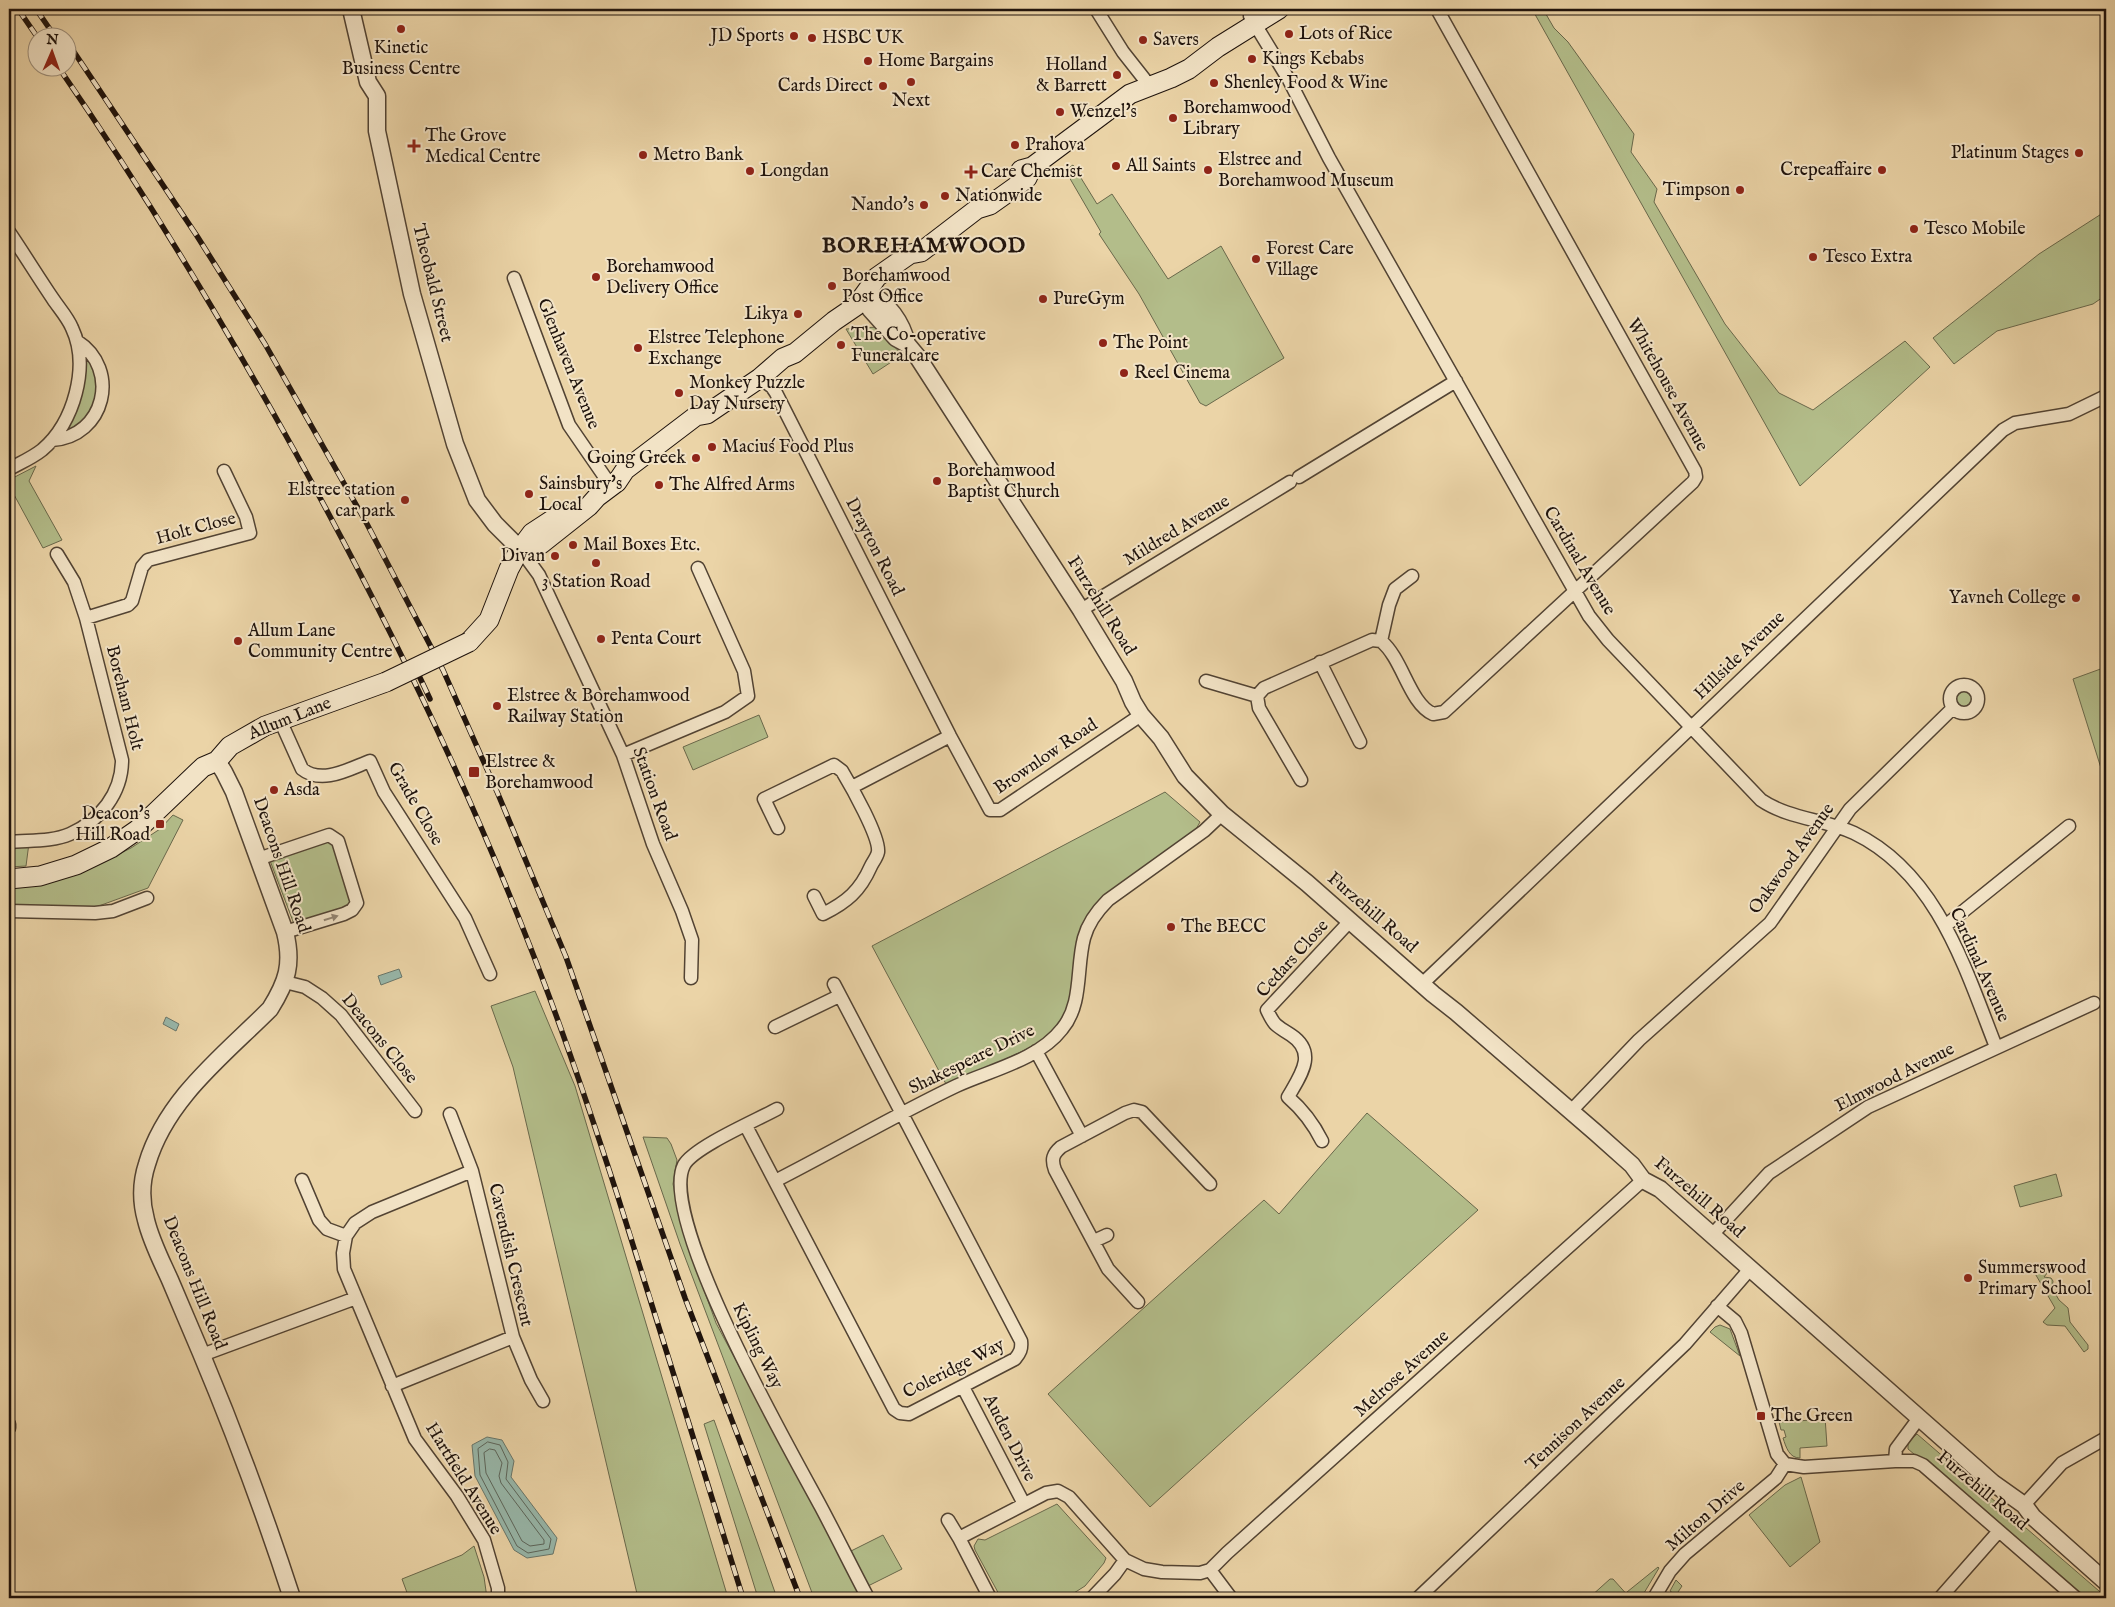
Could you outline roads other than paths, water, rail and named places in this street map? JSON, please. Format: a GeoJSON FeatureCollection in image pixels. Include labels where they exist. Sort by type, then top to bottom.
{"type":"FeatureCollection","features":[{"type":"Feature","properties":{"kind":"main road"},"geometry":{"type":"LineString","coordinates":[[608,488],[625,470],[696,416],[707,414],[760,378],[783,358],[794,353],[856,306],[868,292],[877,277],[910,254],[921,252],[976,210],[990,205],[1018,185],[1027,178],[1032,167],[1130,94],[1149,86],[1163,72],[1255,16],[1279,9]]}},
{"type":"Feature","properties":{"kind":"main road","name":"Allum Lane"},"geometry":{"type":"LineString","coordinates":[[9,879],[40,876],[76,865],[110,848],[137,830],[203,767],[217,761],[230,746],[265,726],[386,682],[469,642],[489,620],[509,569],[532,533],[558,517],[584,497],[608,488]]}},
{"type":"Feature","properties":{"kind":"street","name":"Theobald Street"},"geometry":{"type":"LineString","coordinates":[[351,9],[368,82],[377,96],[377,131],[412,294],[455,444],[477,500],[495,524],[520,549]]}},
{"type":"Feature","properties":{"kind":"street"},"geometry":{"type":"LineString","coordinates":[[1096,9],[1123,52],[1149,86]]}},
{"type":"Feature","properties":{"kind":"street","name":"Whitehouse Avenue"},"geometry":{"type":"LineString","coordinates":[[1381,641],[1390,651],[1424,709],[1433,714],[1444,712],[1693,482],[1696,476],[1695,471],[1437,9]]}},
{"type":"Feature","properties":{"kind":"street","name":"Cardinal Avenue"},"geometry":{"type":"LineString","coordinates":[[1255,16],[1329,158],[1574,593],[1589,616],[1608,640],[1761,800],[1780,811],[1839,826],[1870,842],[1890,856],[1919,886],[1945,926],[1996,1047]]}},
{"type":"Feature","properties":{"kind":"street"},"geometry":{"type":"LineString","coordinates":[[9,232],[72,327],[79,355],[76,391],[69,411],[52,440],[35,455],[9,469]]}},
{"type":"Feature","properties":{"kind":"street","name":"Glenhaven Avenue"},"geometry":{"type":"LineString","coordinates":[[514,278],[570,425],[608,488]]}},
{"type":"Feature","properties":{"kind":"street","name":"Furzehill Road"},"geometry":{"type":"LineString","coordinates":[[868,292],[883,301],[904,332],[907,344],[956,416],[989,470],[1013,503],[1024,524],[1081,610],[1124,681],[1141,715],[1161,738],[1185,776],[1222,814],[1351,920],[1422,984],[1571,1111],[1632,1165],[1643,1180],[1660,1189],[1993,1483],[2024,1505],[2033,1517],[2106,1582]]}},
{"type":"Feature","properties":{"kind":"street"},"geometry":{"type":"LineString","coordinates":[[52,440],[65,440],[86,427],[98,410],[101,401],[102,383],[97,363],[85,346],[77,341]]}},
{"type":"Feature","properties":{"kind":"street","name":"Drayton Road"},"geometry":{"type":"LineString","coordinates":[[760,378],[772,387],[776,393],[950,736]]}},
{"type":"Feature","properties":{"kind":"street","name":"Mildred Avenue"},"geometry":{"type":"LineString","coordinates":[[1081,610],[1456,381]]}},
{"type":"Feature","properties":{"kind":"street","name":"Hillside Avenue"},"geometry":{"type":"LineString","coordinates":[[1422,984],[2003,430],[2015,423],[2069,414],[2106,396]]}},
{"type":"Feature","properties":{"kind":"street","name":"Holt Close"},"geometry":{"type":"LineString","coordinates":[[86,618],[132,601],[142,567],[148,560],[250,533],[246,517],[224,471]]}},
{"type":"Feature","properties":{"kind":"street","name":"Station Road"},"geometry":{"type":"LineString","coordinates":[[520,549],[537,569],[623,755],[653,844],[692,940],[691,978]]}},
{"type":"Feature","properties":{"kind":"street","name":"Boreham Holt"},"geometry":{"type":"LineString","coordinates":[[9,842],[57,838],[70,834],[90,822],[111,801],[120,782],[122,760],[86,618],[74,582],[58,554]]}},
{"type":"Feature","properties":{"kind":"street"},"geometry":{"type":"LineString","coordinates":[[623,755],[725,712],[748,696],[744,672],[698,568]]}},
{"type":"Feature","properties":{"kind":"street"},"geometry":{"type":"LineString","coordinates":[[1257,696],[1264,688],[1320,662],[1372,640],[1381,641],[1389,605],[1395,589],[1412,576]]}},
{"type":"Feature","properties":{"kind":"street"},"geometry":{"type":"LineString","coordinates":[[1320,662],[1360,742]]}},
{"type":"Feature","properties":{"kind":"street"},"geometry":{"type":"LineString","coordinates":[[1206,681],[1257,696]]}},
{"type":"Feature","properties":{"kind":"street"},"geometry":{"type":"LineString","coordinates":[[1257,696],[1260,708],[1301,780]]}},
{"type":"Feature","properties":{"kind":"street","name":"Oakwood Avenue"},"geometry":{"type":"LineString","coordinates":[[1571,1111],[1639,1040],[1770,924],[1850,809],[1953,708]]}},
{"type":"Feature","properties":{"kind":"street","name":"Brownlow Road"},"geometry":{"type":"LineString","coordinates":[[950,736],[987,806],[994,811],[1000,810],[1141,715]]}},
{"type":"Feature","properties":{"kind":"street","name":"Grade Close"},"geometry":{"type":"LineString","coordinates":[[280,720],[302,769],[308,774],[328,776],[370,761],[384,792],[465,918],[490,974]]}},
{"type":"Feature","properties":{"kind":"street"},"geometry":{"type":"LineString","coordinates":[[852,787],[950,736]]}},
{"type":"Feature","properties":{"kind":"street","name":"Deacons Hill Road"},"geometry":{"type":"LineString","coordinates":[[217,761],[234,792],[285,932],[290,959],[285,982],[270,1009],[189,1089],[158,1137],[146,1165],[142,1188],[146,1220],[154,1246],[228,1417],[268,1525],[292,1598]]}},
{"type":"Feature","properties":{"kind":"street"},"geometry":{"type":"LineString","coordinates":[[778,828],[764,799],[834,765],[842,771],[852,787],[874,833],[878,851],[865,878],[853,895],[836,908],[823,914],[814,896]]}},
{"type":"Feature","properties":{"kind":"street","name":"Shakespeare Drive"},"geometry":{"type":"LineString","coordinates":[[775,1181],[957,1086],[1036,1051],[1051,1040],[1063,1029],[1071,1015],[1075,1002],[1084,938],[1098,910],[1108,900],[1204,831],[1222,814]]}},
{"type":"Feature","properties":{"kind":"street"},"geometry":{"type":"LineString","coordinates":[[1945,926],[2069,826]]}},
{"type":"Feature","properties":{"kind":"street"},"geometry":{"type":"LineString","coordinates":[[258,859],[329,835],[338,841],[356,896],[354,907],[344,914],[285,932]]}},
{"type":"Feature","properties":{"kind":"street"},"geometry":{"type":"LineString","coordinates":[[9,911],[95,913],[113,911],[147,898]]}},
{"type":"Feature","properties":{"kind":"street","name":"Cedars Close"},"geometry":{"type":"LineString","coordinates":[[1322,1141],[1301,1108],[1288,1097],[1304,1068],[1305,1052],[1301,1044],[1293,1036],[1276,1027],[1267,1010],[1351,920]]}},
{"type":"Feature","properties":{"kind":"street","name":"Deacons Close"},"geometry":{"type":"LineString","coordinates":[[285,982],[305,988],[322,998],[340,1015],[415,1111]]}},
{"type":"Feature","properties":{"kind":"street","name":"Coleridge Way"},"geometry":{"type":"LineString","coordinates":[[746,1126],[894,1409],[900,1413],[909,1414],[1015,1359],[1022,1348],[1021,1341],[836,990],[775,1027]]}},
{"type":"Feature","properties":{"kind":"street","name":"Elmwood Avenue"},"geometry":{"type":"LineString","coordinates":[[1712,1235],[1769,1173],[1787,1159],[1868,1107],[2094,1003]]}},
{"type":"Feature","properties":{"kind":"street"},"geometry":{"type":"LineString","coordinates":[[1036,1051],[1082,1136]]}},
{"type":"Feature","properties":{"kind":"street","name":"Kipling Way"},"geometry":{"type":"LineString","coordinates":[[778,1109],[696,1152],[684,1165],[680,1189],[690,1234],[710,1288],[746,1366],[868,1598]]}},
{"type":"Feature","properties":{"kind":"street"},"geometry":{"type":"LineString","coordinates":[[1138,1302],[1108,1269],[1053,1164],[1054,1153],[1061,1147],[1098,1127],[1134,1110],[1142,1112],[1210,1184]]}},
{"type":"Feature","properties":{"kind":"street","name":"Cavendish Crescent"},"geometry":{"type":"LineString","coordinates":[[392,1386],[513,1337],[472,1171],[450,1114]]}},
{"type":"Feature","properties":{"kind":"street","name":"Cavendish Crescent"},"geometry":{"type":"LineString","coordinates":[[346,1236],[355,1223],[372,1212],[472,1171]]}},
{"type":"Feature","properties":{"kind":"street"},"geometry":{"type":"LineString","coordinates":[[302,1180],[319,1220],[327,1229],[346,1236]]}},
{"type":"Feature","properties":{"kind":"street","name":"Melrose Avenue"},"geometry":{"type":"LineString","coordinates":[[1210,1570],[1643,1180]]}},
{"type":"Feature","properties":{"kind":"street"},"geometry":{"type":"LineString","coordinates":[[1094,1241],[1107,1235]]}},
{"type":"Feature","properties":{"kind":"street","name":"Hartfield Avenue"},"geometry":{"type":"LineString","coordinates":[[346,1236],[342,1253],[344,1269],[392,1386],[415,1439],[457,1496],[484,1540],[498,1588],[498,1598]]}},
{"type":"Feature","properties":{"kind":"street","name":"Tennison Avenue"},"geometry":{"type":"LineString","coordinates":[[1418,1598],[1685,1344],[1750,1269]]}},
{"type":"Feature","properties":{"kind":"street"},"geometry":{"type":"LineString","coordinates":[[202,1355],[356,1298]]}},
{"type":"Feature","properties":{"kind":"street"},"geometry":{"type":"LineString","coordinates":[[1717,1306],[1735,1321],[1741,1333],[1778,1454],[1785,1464],[1804,1467],[1894,1461],[1896,1449],[1919,1418]]}},
{"type":"Feature","properties":{"kind":"street"},"geometry":{"type":"LineString","coordinates":[[513,1337],[531,1380],[543,1401]]}},
{"type":"Feature","properties":{"kind":"street","name":"Auden Drive"},"geometry":{"type":"LineString","coordinates":[[963,1387],[1024,1504]]}},
{"type":"Feature","properties":{"kind":"street"},"geometry":{"type":"LineString","coordinates":[[2024,1505],[2062,1463],[2106,1438]]}},
{"type":"Feature","properties":{"kind":"street","name":"Furzehill Road"},"geometry":{"type":"LineString","coordinates":[[1894,1461],[1914,1461],[1923,1465],[2076,1598]]}},
{"type":"Feature","properties":{"kind":"street","name":"Milton Drive"},"geometry":{"type":"LineString","coordinates":[[1654,1598],[1670,1571],[1684,1554],[1776,1478],[1785,1464]]}},
{"type":"Feature","properties":{"kind":"street"},"geometry":{"type":"LineString","coordinates":[[958,1538],[1046,1493],[1058,1491],[1068,1498],[1125,1560],[1144,1569],[1162,1572],[1190,1574],[1210,1570],[1231,1598]]}},
{"type":"Feature","properties":{"kind":"street"},"geometry":{"type":"LineString","coordinates":[[948,1520],[990,1598]]}},
{"type":"Feature","properties":{"kind":"street"},"geometry":{"type":"LineString","coordinates":[[1940,1598],[1999,1531]]}},
{"type":"Feature","properties":{"kind":"street"},"geometry":{"type":"LineString","coordinates":[[1092,1598],[1098,1594],[1125,1560]]}},
{"type":"Feature","properties":{"kind":"water"},"geometry":{"type":"Polygon","coordinates":[[[399,969],[402,977],[381,985],[378,976],[399,969]]]}},
{"type":"Feature","properties":{"kind":"water"},"geometry":{"type":"Polygon","coordinates":[[[166,1017],[179,1024],[176,1031],[163,1024],[166,1017]]]}},
{"type":"Feature","properties":{"kind":"water"},"geometry":{"type":"Polygon","coordinates":[[[487,1437],[502,1440],[514,1461],[511,1477],[557,1538],[553,1554],[527,1558],[514,1550],[475,1476],[472,1445],[487,1437]]]}},
{"type":"Feature","properties":{"kind":"railway"},"geometry":{"type":"LineString","coordinates":[[18,9],[31,28]]}},
{"type":"Feature","properties":{"kind":"railway"},"geometry":{"type":"LineString","coordinates":[[36,9],[49,28]]}},
{"type":"Feature","properties":{"kind":"railway"},"geometry":{"type":"LineString","coordinates":[[78,58],[197,236],[265,344],[367,524],[443,670],[498,794],[566,957],[685,1298],[800,1598]]}},
{"type":"Feature","properties":{"kind":"railway"},"geometry":{"type":"LineString","coordinates":[[66,78],[151,208],[210,304],[294,450],[392,635],[452,761],[507,889],[577,1074],[633,1244],[743,1598]]}},
{"type":"Feature","properties":{"kind":"railway"},"geometry":{"type":"LineString","coordinates":[[413,663],[430,699]]}},
{"type":"Feature","properties":{"kind":"place","name":"Kinetic Business Centre"},"geometry":{"type":"Point","coordinates":[401,29]}},
{"type":"Feature","properties":{"kind":"place","name":"Lots of Rice"},"geometry":{"type":"Point","coordinates":[1289,34]}},
{"type":"Feature","properties":{"kind":"place","name":"JD Sports"},"geometry":{"type":"Point","coordinates":[794,36]}},
{"type":"Feature","properties":{"kind":"place","name":"HSBC UK"},"geometry":{"type":"Point","coordinates":[812,38]}},
{"type":"Feature","properties":{"kind":"place","name":"Savers"},"geometry":{"type":"Point","coordinates":[1143,40]}},
{"type":"Feature","properties":{"kind":"place","name":"Kings Kebabs"},"geometry":{"type":"Point","coordinates":[1252,59]}},
{"type":"Feature","properties":{"kind":"place","name":"Home Bargains"},"geometry":{"type":"Point","coordinates":[868,61]}},
{"type":"Feature","properties":{"kind":"place","name":"Holland & Barrett"},"geometry":{"type":"Point","coordinates":[1117,75]}},
{"type":"Feature","properties":{"kind":"place","name":"Next"},"geometry":{"type":"Point","coordinates":[911,82]}},
{"type":"Feature","properties":{"kind":"place","name":"Shenley Food & Wine"},"geometry":{"type":"Point","coordinates":[1214,83]}},
{"type":"Feature","properties":{"kind":"place","name":"Cards Direct"},"geometry":{"type":"Point","coordinates":[883,86]}},
{"type":"Feature","properties":{"kind":"place","name":"Wenzel's"},"geometry":{"type":"Point","coordinates":[1060,112]}},
{"type":"Feature","properties":{"kind":"place","name":"Borehamwood Library"},"geometry":{"type":"Point","coordinates":[1173,118]}},
{"type":"Feature","properties":{"kind":"place","name":"Prahova"},"geometry":{"type":"Point","coordinates":[1015,145]}},
{"type":"Feature","properties":{"kind":"place","name":"The Grove Medical Centre"},"geometry":{"type":"Point","coordinates":[414,146]}},
{"type":"Feature","properties":{"kind":"place","name":"Platinum Stages"},"geometry":{"type":"Point","coordinates":[2079,153]}},
{"type":"Feature","properties":{"kind":"place","name":"Metro Bank"},"geometry":{"type":"Point","coordinates":[643,155]}},
{"type":"Feature","properties":{"kind":"place","name":"All Saints"},"geometry":{"type":"Point","coordinates":[1116,166]}},
{"type":"Feature","properties":{"kind":"place","name":"Elstree and Borehamwood Museum"},"geometry":{"type":"Point","coordinates":[1208,170]}},
{"type":"Feature","properties":{"kind":"place","name":"Crepeaffaire"},"geometry":{"type":"Point","coordinates":[1882,170]}},
{"type":"Feature","properties":{"kind":"place","name":"Longdan"},"geometry":{"type":"Point","coordinates":[750,171]}},
{"type":"Feature","properties":{"kind":"place","name":"Care Chemist"},"geometry":{"type":"Point","coordinates":[971,172]}},
{"type":"Feature","properties":{"kind":"place","name":"Timpson"},"geometry":{"type":"Point","coordinates":[1740,190]}},
{"type":"Feature","properties":{"kind":"place","name":"Nationwide"},"geometry":{"type":"Point","coordinates":[945,196]}},
{"type":"Feature","properties":{"kind":"place","name":"Nando's"},"geometry":{"type":"Point","coordinates":[924,205]}},
{"type":"Feature","properties":{"kind":"place","name":"Tesco Mobile"},"geometry":{"type":"Point","coordinates":[1914,229]}},
{"type":"Feature","properties":{"kind":"place","name":"Tesco Extra"},"geometry":{"type":"Point","coordinates":[1813,257]}},
{"type":"Feature","properties":{"kind":"place","name":"Forest Care Village"},"geometry":{"type":"Point","coordinates":[1256,259]}},
{"type":"Feature","properties":{"kind":"place","name":"Borehamwood Delivery Office"},"geometry":{"type":"Point","coordinates":[596,277]}},
{"type":"Feature","properties":{"kind":"place","name":"Borehamwood Post Office"},"geometry":{"type":"Point","coordinates":[832,286]}},
{"type":"Feature","properties":{"kind":"place","name":"PureGym"},"geometry":{"type":"Point","coordinates":[1043,299]}},
{"type":"Feature","properties":{"kind":"place","name":"Likya"},"geometry":{"type":"Point","coordinates":[798,314]}},
{"type":"Feature","properties":{"kind":"place","name":"The Point"},"geometry":{"type":"Point","coordinates":[1103,343]}},
{"type":"Feature","properties":{"kind":"place","name":"The Co-operative Funeralcare"},"geometry":{"type":"Point","coordinates":[841,345]}},
{"type":"Feature","properties":{"kind":"place","name":"Elstree Telephone Exchange"},"geometry":{"type":"Point","coordinates":[638,348]}},
{"type":"Feature","properties":{"kind":"place","name":"Reel Cinema"},"geometry":{"type":"Point","coordinates":[1124,373]}},
{"type":"Feature","properties":{"kind":"place","name":"Monkey Puzzle Day Nursery"},"geometry":{"type":"Point","coordinates":[679,393]}},
{"type":"Feature","properties":{"kind":"place","name":"Maciuś Food Plus"},"geometry":{"type":"Point","coordinates":[712,447]}},
{"type":"Feature","properties":{"kind":"place","name":"Going Greek"},"geometry":{"type":"Point","coordinates":[696,458]}},
{"type":"Feature","properties":{"kind":"place","name":"Borehamwood Baptist Church"},"geometry":{"type":"Point","coordinates":[937,481]}},
{"type":"Feature","properties":{"kind":"place","name":"The Alfred Arms"},"geometry":{"type":"Point","coordinates":[659,485]}},
{"type":"Feature","properties":{"kind":"place","name":"Sainsbury's Local"},"geometry":{"type":"Point","coordinates":[529,494]}},
{"type":"Feature","properties":{"kind":"place","name":"Elstree station car park"},"geometry":{"type":"Point","coordinates":[405,500]}},
{"type":"Feature","properties":{"kind":"place","name":"Mail Boxes Etc."},"geometry":{"type":"Point","coordinates":[573,545]}},
{"type":"Feature","properties":{"kind":"place","name":"Divan"},"geometry":{"type":"Point","coordinates":[555,556]}},
{"type":"Feature","properties":{"kind":"place","name":"3 Station Road"},"geometry":{"type":"Point","coordinates":[596,563]}},
{"type":"Feature","properties":{"kind":"place","name":"Yavneh College"},"geometry":{"type":"Point","coordinates":[2076,598]}},
{"type":"Feature","properties":{"kind":"place","name":"Penta Court"},"geometry":{"type":"Point","coordinates":[601,639]}},
{"type":"Feature","properties":{"kind":"place","name":"Allum Lane Community Centre"},"geometry":{"type":"Point","coordinates":[238,641]}},
{"type":"Feature","properties":{"kind":"place","name":"Elstree & Borehamwood Railway Station"},"geometry":{"type":"Point","coordinates":[497,706]}},
{"type":"Feature","properties":{"kind":"place","name":"Elstree & Borehamwood"},"geometry":{"type":"Point","coordinates":[474,772]}},
{"type":"Feature","properties":{"kind":"place","name":"Asda"},"geometry":{"type":"Point","coordinates":[274,790]}},
{"type":"Feature","properties":{"kind":"place","name":"Deacon's Hill Road"},"geometry":{"type":"Point","coordinates":[160,824]}},
{"type":"Feature","properties":{"kind":"place","name":"The BECC"},"geometry":{"type":"Point","coordinates":[1171,927]}},
{"type":"Feature","properties":{"kind":"place","name":"Summerswood Primary School"},"geometry":{"type":"Point","coordinates":[1968,1278]}},
{"type":"Feature","properties":{"kind":"place","name":"The Green"},"geometry":{"type":"Point","coordinates":[1761,1416]}},
{"type":"Feature","properties":{"kind":"district","name":"BOREHAMWOOD"},"geometry":{"type":"Point","coordinates":[924,246]}}]}
